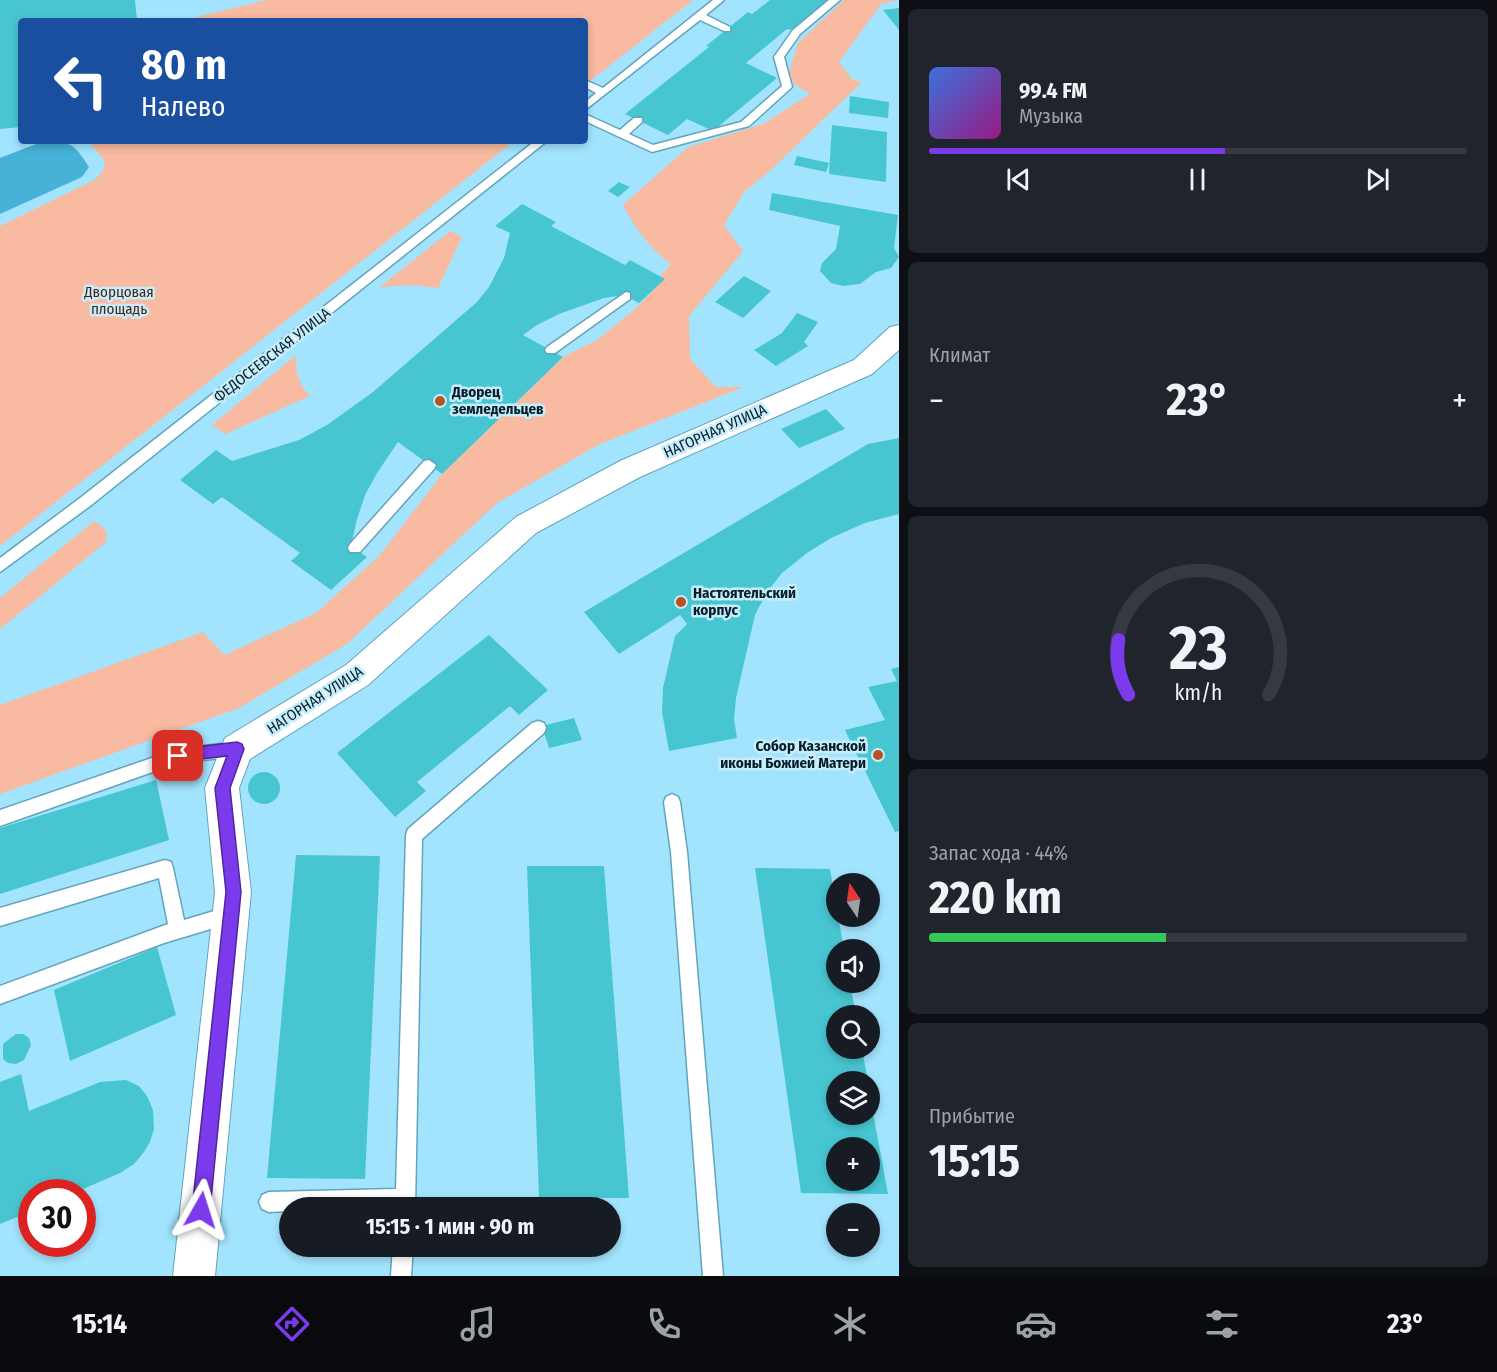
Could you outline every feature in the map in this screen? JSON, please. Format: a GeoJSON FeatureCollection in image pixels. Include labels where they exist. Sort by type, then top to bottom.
{"type":"FeatureCollection","features":[{"type":"Feature","properties":{"kind":"street","name":"НАГОРНАЯ УЛИЦА"},"geometry":{"type":"LineString","coordinates":[[237,749],[357,675],[526,525],[630,469],[863,367],[898,334]]}},
{"type":"Feature","properties":{"kind":"street"},"geometry":{"type":"LineString","coordinates":[[194,1276],[233,892],[222,788],[237,749]]}},
{"type":"Feature","properties":{"kind":"lane"},"geometry":{"type":"LineString","coordinates":[[588,104],[719,0]]}},
{"type":"Feature","properties":{"kind":"lane"},"geometry":{"type":"LineString","coordinates":[[588,118],[652,149],[745,124],[787,87],[779,57],[796,32],[835,0]]}},
{"type":"Feature","properties":{"kind":"lane"},"geometry":{"type":"LineString","coordinates":[[699,16],[728,28]]}},
{"type":"Feature","properties":{"kind":"lane"},"geometry":{"type":"LineString","coordinates":[[588,84],[603,92]]}},
{"type":"Feature","properties":{"kind":"lane"},"geometry":{"type":"LineString","coordinates":[[622,134],[638,120]]}},
{"type":"Feature","properties":{"kind":"lane","name":"ФЕДОСЕЕВСКАЯ УЛИЦА"},"geometry":{"type":"LineString","coordinates":[[0,566],[85,502],[538,144]]}},
{"type":"Feature","properties":{"kind":"lane"},"geometry":{"type":"LineString","coordinates":[[551,350],[626,296]]}},
{"type":"Feature","properties":{"kind":"lane"},"geometry":{"type":"LineString","coordinates":[[355,548],[429,465]]}},
{"type":"Feature","properties":{"kind":"lane"},"geometry":{"type":"LineString","coordinates":[[405,1197],[414,835],[538,728]]}},
{"type":"Feature","properties":{"kind":"lane"},"geometry":{"type":"LineString","coordinates":[[0,818],[178,756],[237,749]]}},
{"type":"Feature","properties":{"kind":"lane"},"geometry":{"type":"LineString","coordinates":[[672,802],[679,852],[713,1276]]}},
{"type":"Feature","properties":{"kind":"lane"},"geometry":{"type":"LineString","coordinates":[[0,917],[165,868],[178,931]]}},
{"type":"Feature","properties":{"kind":"lane"},"geometry":{"type":"LineString","coordinates":[[0,994],[178,931],[231,915]]}},
{"type":"Feature","properties":{"kind":"lane"},"geometry":{"type":"LineString","coordinates":[[269,1202],[279,1202]]}},
{"type":"Feature","properties":{"kind":"lane"},"geometry":{"type":"LineString","coordinates":[[402,1276],[403,1257]]}},
{"type":"Feature","properties":{"kind":"green space"},"geometry":{"type":"Polygon","coordinates":[[[266,0],[693,0],[588,83],[588,18],[192,18],[266,0]]]}},
{"type":"Feature","properties":{"kind":"green space"},"geometry":{"type":"Polygon","coordinates":[[[844,0],[898,0],[881,4],[839,62],[853,80],[862,82],[772,169],[744,192],[724,225],[743,251],[689,316],[690,359],[716,387],[744,387],[598,445],[497,503],[347,644],[239,708],[0,794],[0,705],[203,632],[224,655],[316,613],[380,555],[442,474],[563,357],[597,340],[634,310],[664,279],[660,276],[671,264],[644,238],[623,205],[688,147],[763,124],[810,94],[794,84],[789,73],[798,43],[844,0]]]}},
{"type":"Feature","properties":{"kind":"green space","name":"Дворцовая площадь"},"geometry":{"type":"Polygon","coordinates":[[[91,144],[510,144],[0,546],[0,226],[96,179],[103,170],[105,161],[91,144]]]}},
{"type":"Feature","properties":{"kind":"green space"},"geometry":{"type":"Polygon","coordinates":[[[450,231],[462,237],[438,288],[413,285],[380,287],[450,231]]]}},
{"type":"Feature","properties":{"kind":"green space"},"geometry":{"type":"Polygon","coordinates":[[[296,355],[299,378],[310,396],[225,434],[212,425],[296,355]]]}},
{"type":"Feature","properties":{"kind":"green space"},"geometry":{"type":"Polygon","coordinates":[[[94,521],[105,530],[107,536],[105,543],[0,629],[0,598],[94,521]]]}},
{"type":"Feature","properties":{"kind":"water"},"geometry":{"type":"Polygon","coordinates":[[[36,144],[68,144],[79,153],[89,167],[82,177],[0,214],[0,158],[36,144]]]}},
{"type":"Feature","properties":{"kind":"building"},"geometry":{"type":"Polygon","coordinates":[[[0,0],[135,0],[137,18],[18,18],[18,127],[0,129],[0,0]]]}},
{"type":"Feature","properties":{"kind":"building"},"geometry":{"type":"Polygon","coordinates":[[[770,0],[828,0],[791,30],[787,29],[746,63],[777,78],[713,131],[687,119],[668,135],[625,114],[709,47],[706,46],[748,12],[752,14],[770,0]]]}},
{"type":"Feature","properties":{"kind":"building"},"geometry":{"type":"Polygon","coordinates":[[[899,8],[899,30],[883,10],[899,8]]]}},
{"type":"Feature","properties":{"kind":"building"},"geometry":{"type":"Polygon","coordinates":[[[850,96],[889,102],[888,118],[849,113],[850,96]]]}},
{"type":"Feature","properties":{"kind":"building"},"geometry":{"type":"Polygon","coordinates":[[[832,125],[887,132],[886,182],[829,174],[832,125]]]}},
{"type":"Feature","properties":{"kind":"building"},"geometry":{"type":"Polygon","coordinates":[[[797,156],[829,163],[826,172],[794,165],[797,156]]]}},
{"type":"Feature","properties":{"kind":"building"},"geometry":{"type":"Polygon","coordinates":[[[619,182],[630,187],[618,197],[608,191],[619,182]]]}},
{"type":"Feature","properties":{"kind":"building"},"geometry":{"type":"Polygon","coordinates":[[[772,193],[898,215],[894,248],[899,257],[891,268],[876,272],[860,284],[843,286],[831,283],[820,271],[822,263],[836,249],[840,226],[769,210],[772,193]]]}},
{"type":"Feature","properties":{"kind":"building","name":"Дворец земледельцев"},"geometry":{"type":"Polygon","coordinates":[[[522,204],[556,222],[551,226],[625,265],[630,260],[665,279],[639,303],[624,295],[604,298],[559,314],[523,335],[563,357],[442,474],[398,442],[365,495],[357,519],[351,546],[367,557],[331,590],[291,561],[300,553],[222,497],[213,504],[180,480],[216,450],[232,461],[299,440],[327,425],[373,392],[477,302],[489,287],[504,258],[510,233],[495,226],[522,204]]]}},
{"type":"Feature","properties":{"kind":"building"},"geometry":{"type":"Polygon","coordinates":[[[744,276],[771,291],[743,318],[715,302],[744,276]]]}},
{"type":"Feature","properties":{"kind":"building"},"geometry":{"type":"Polygon","coordinates":[[[797,313],[818,322],[804,342],[808,346],[776,366],[754,350],[782,333],[797,313]]]}},
{"type":"Feature","properties":{"kind":"building"},"geometry":{"type":"Polygon","coordinates":[[[826,409],[845,429],[799,448],[781,429],[826,409]]]}},
{"type":"Feature","properties":{"kind":"building","name":"Настоятельский корпус"},"geometry":{"type":"Polygon","coordinates":[[[899,438],[899,514],[865,523],[831,538],[782,573],[767,592],[755,615],[736,698],[734,719],[737,738],[669,751],[662,712],[663,688],[675,636],[687,624],[680,615],[619,654],[584,612],[868,444],[899,438]]]}},
{"type":"Feature","properties":{"kind":"building"},"geometry":{"type":"Polygon","coordinates":[[[489,635],[548,690],[519,715],[510,706],[417,782],[426,791],[395,817],[337,753],[489,635]]]}},
{"type":"Feature","properties":{"kind":"building","name":"Собор Казанской иконы Божией Матери"},"geometry":{"type":"Polygon","coordinates":[[[899,667],[899,831],[895,832],[845,730],[885,720],[868,687],[897,681],[891,669],[899,667]]]}},
{"type":"Feature","properties":{"kind":"building"},"geometry":{"type":"Polygon","coordinates":[[[574,718],[582,740],[549,748],[542,726],[574,718]]]}},
{"type":"Feature","properties":{"kind":"building"},"geometry":{"type":"Polygon","coordinates":[[[264,772],[275,777],[280,788],[275,799],[264,804],[253,799],[248,788],[253,777],[264,772]]]}},
{"type":"Feature","properties":{"kind":"building"},"geometry":{"type":"Polygon","coordinates":[[[156,780],[169,840],[0,894],[0,828],[156,780]]]}},
{"type":"Feature","properties":{"kind":"building"},"geometry":{"type":"Polygon","coordinates":[[[296,855],[380,856],[365,1179],[267,1178],[296,855]]]}},
{"type":"Feature","properties":{"kind":"building"},"geometry":{"type":"Polygon","coordinates":[[[527,866],[604,866],[629,1198],[539,1197],[527,866]]]}},
{"type":"Feature","properties":{"kind":"building"},"geometry":{"type":"Polygon","coordinates":[[[755,868],[830,869],[831,873],[826,873],[826,927],[840,927],[842,939],[826,939],[826,993],[852,993],[854,1005],[826,1005],[826,1059],[864,1059],[866,1071],[826,1071],[826,1125],[875,1125],[877,1137],[826,1137],[826,1191],[880,1191],[880,1151],[888,1194],[801,1193],[755,868]]]}},
{"type":"Feature","properties":{"kind":"building"},"geometry":{"type":"Polygon","coordinates":[[[157,947],[176,1015],[70,1061],[54,990],[157,947]]]}},
{"type":"Feature","properties":{"kind":"building"},"geometry":{"type":"Polygon","coordinates":[[[16,1034],[23,1034],[29,1038],[31,1045],[24,1060],[16,1064],[8,1063],[3,1059],[3,1044],[16,1034]]]}},
{"type":"Feature","properties":{"kind":"building"},"geometry":{"type":"Polygon","coordinates":[[[21,1074],[29,1111],[100,1082],[126,1080],[139,1086],[147,1096],[153,1110],[154,1129],[150,1142],[134,1164],[96,1183],[96,1179],[18,1179],[18,1217],[0,1224],[0,1082],[21,1074]]]}},
{"type":"Feature","properties":{"kind":"place","name":"Дворец земледельцев"},"geometry":{"type":"Point","coordinates":[440,401]}},
{"type":"Feature","properties":{"kind":"place","name":"Настоятельский корпус"},"geometry":{"type":"Point","coordinates":[681,602]}},
{"type":"Feature","properties":{"kind":"place","name":"Собор Казанской иконы Божией Матери"},"geometry":{"type":"Point","coordinates":[878,755]}},
{"type":"Feature","properties":{"kind":"route"},"geometry":{"type":"LineString","coordinates":[[178,756],[237,749],[222,788],[233,892],[228,964],[201,1210]]}}]}
